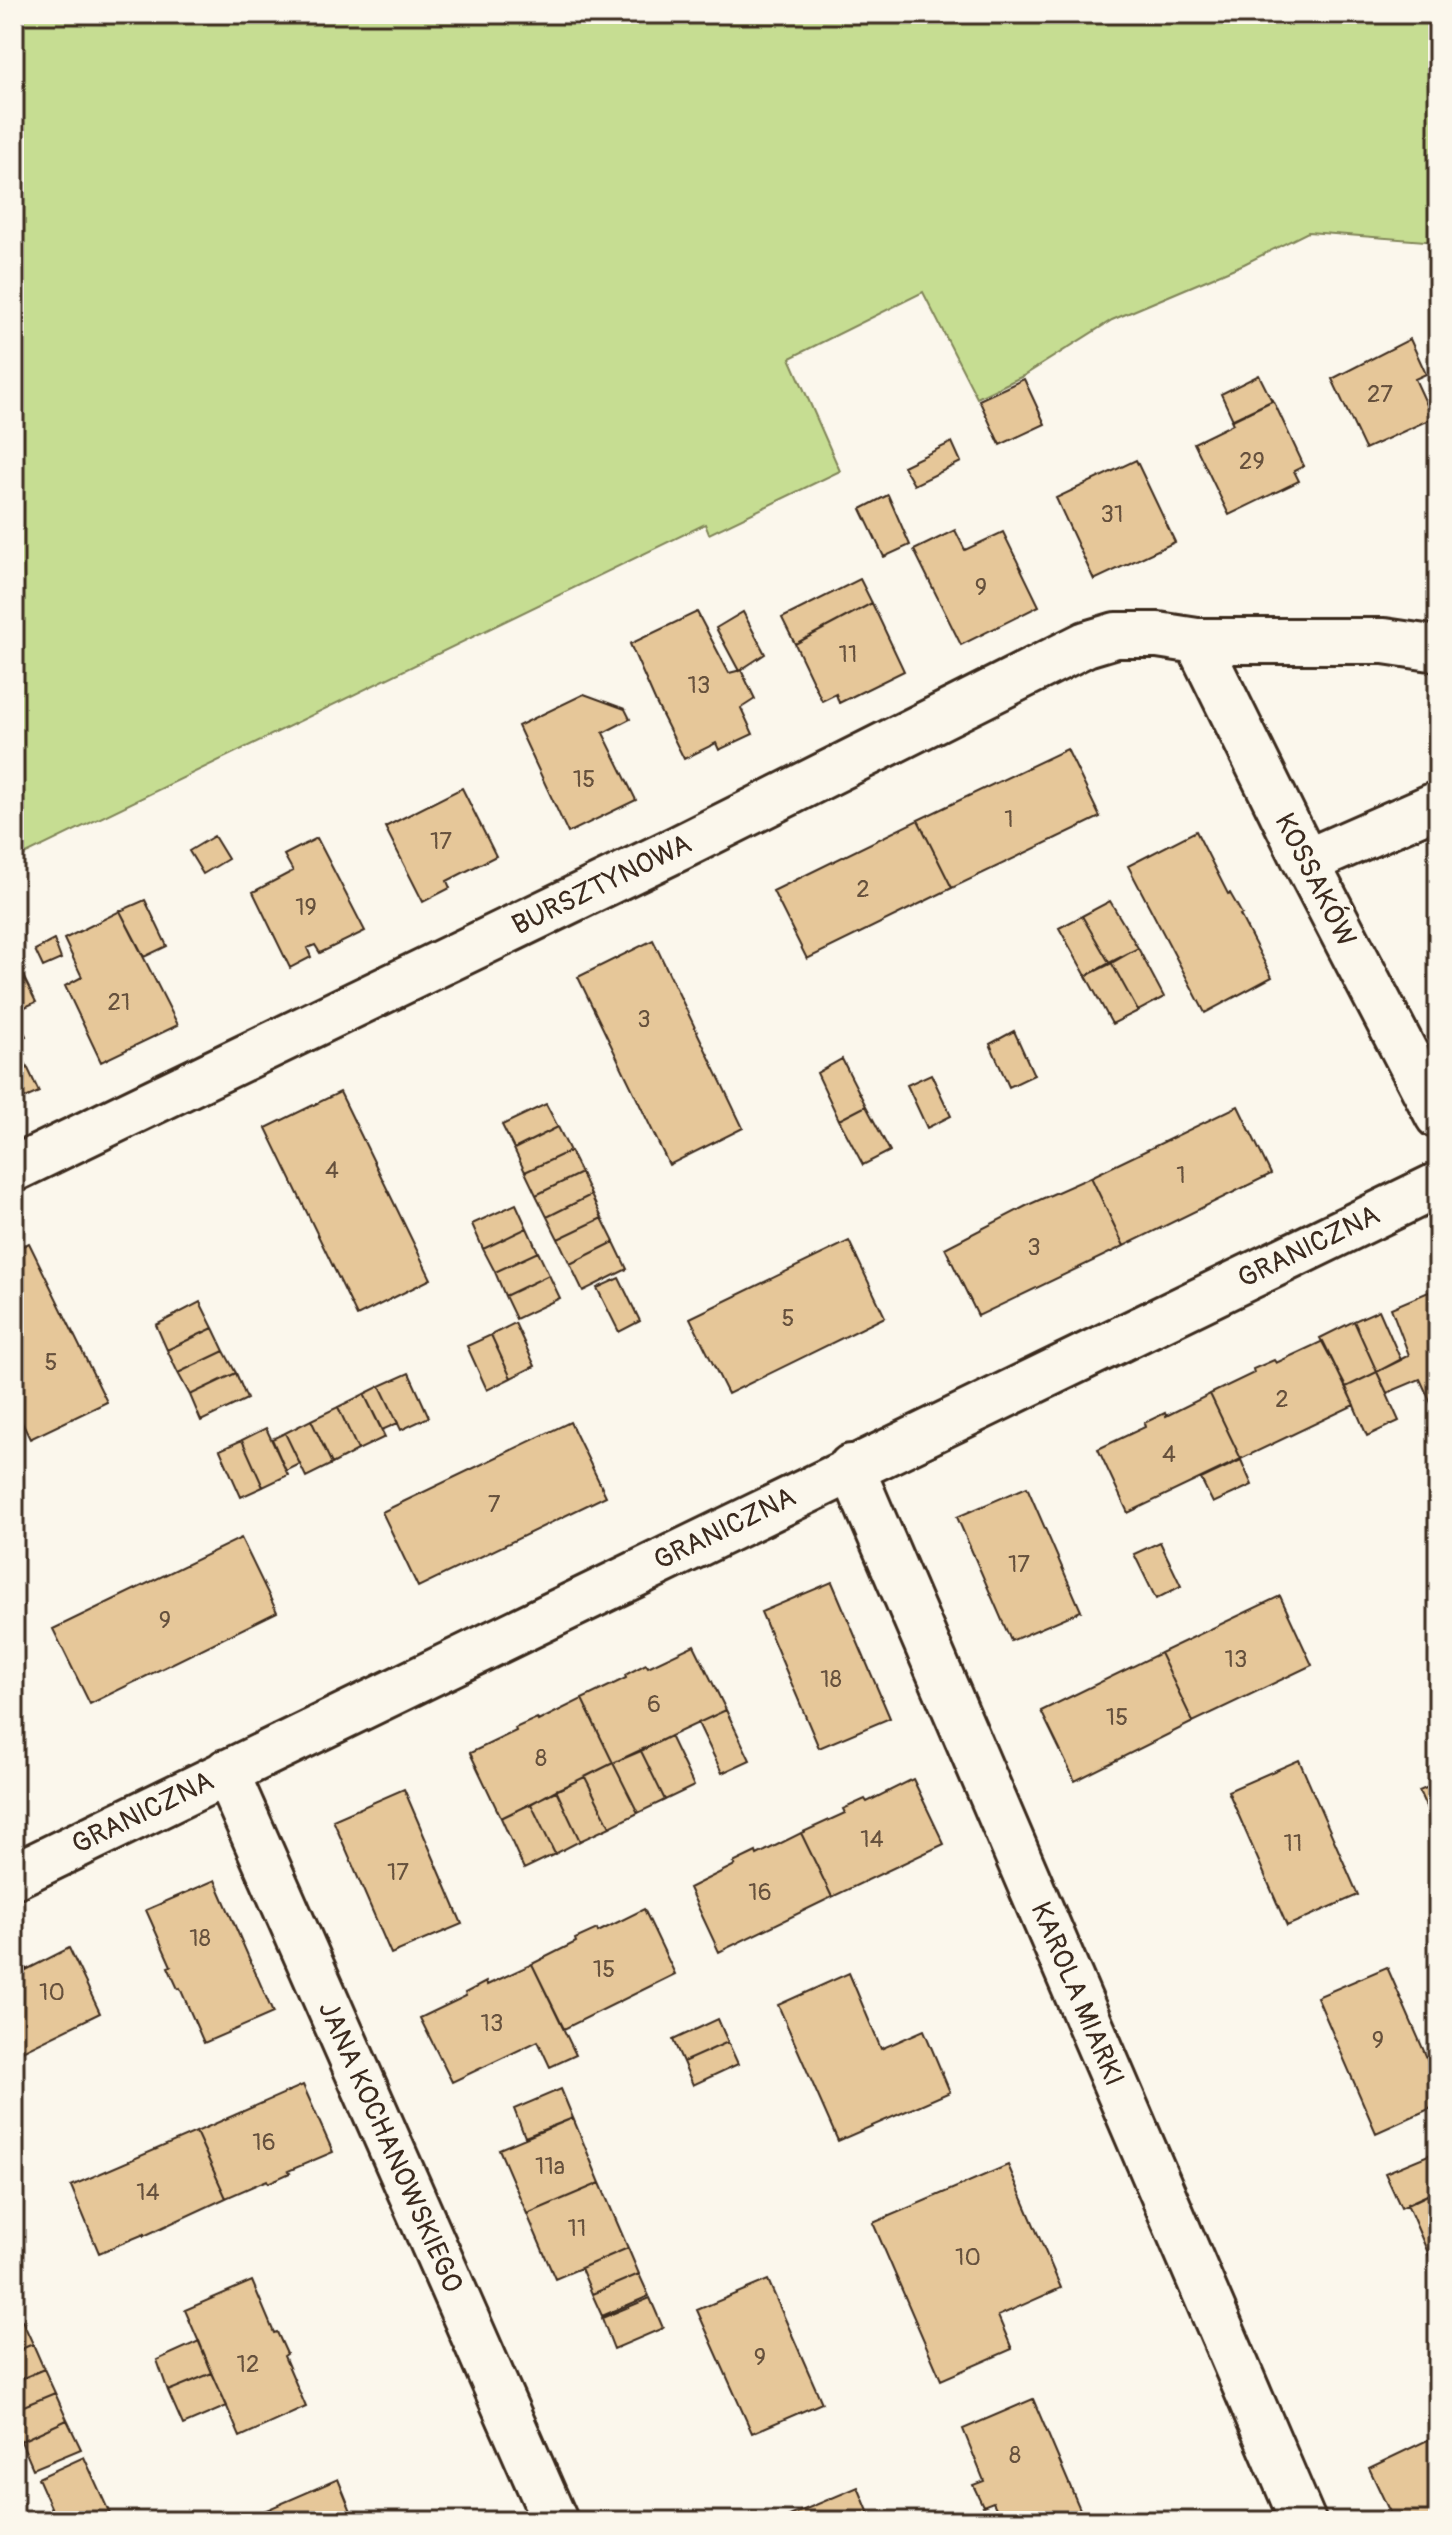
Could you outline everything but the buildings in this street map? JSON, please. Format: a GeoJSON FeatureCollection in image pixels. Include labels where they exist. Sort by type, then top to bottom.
{"type":"FeatureCollection","features":[{"type":"Feature","properties":{"kind":"street","name":"BURSZTYNOWA"},"geometry":{"type":"LineString","coordinates":[[14,1169],[679,848],[1086,644],[1116,635],[1158,635],[1197,641],[1384,641],[1438,649]]}},
{"type":"Feature","properties":{"kind":"street","name":"KOSSAKÓW"},"geometry":{"type":"LineString","coordinates":[[1197,641],[1306,862],[1438,1116]]}},
{"type":"Feature","properties":{"kind":"street"},"geometry":{"type":"LineString","coordinates":[[1306,862],[1438,804]]}},
{"type":"Feature","properties":{"kind":"street","name":"GRANICZNA"},"geometry":{"type":"LineString","coordinates":[[14,1876],[851,1467],[1438,1185]]}},
{"type":"Feature","properties":{"kind":"street","name":"KAROLA MIARKI"},"geometry":{"type":"LineString","coordinates":[[851,1467],[1303,2521]]}},
{"type":"Feature","properties":{"kind":"street","name":"JANA KOCHANOWSKIEGO"},"geometry":{"type":"LineString","coordinates":[[226,1772],[555,2521]]}},
{"type":"Feature","properties":{"kind":"green space"},"geometry":{"type":"Polygon","coordinates":[[[14,14],[1438,14],[1438,242],[1308,232],[1244,264],[1112,320],[1023,376],[977,398],[923,292],[790,358],[840,471],[709,534],[705,524],[14,860],[14,14]]]}}]}
